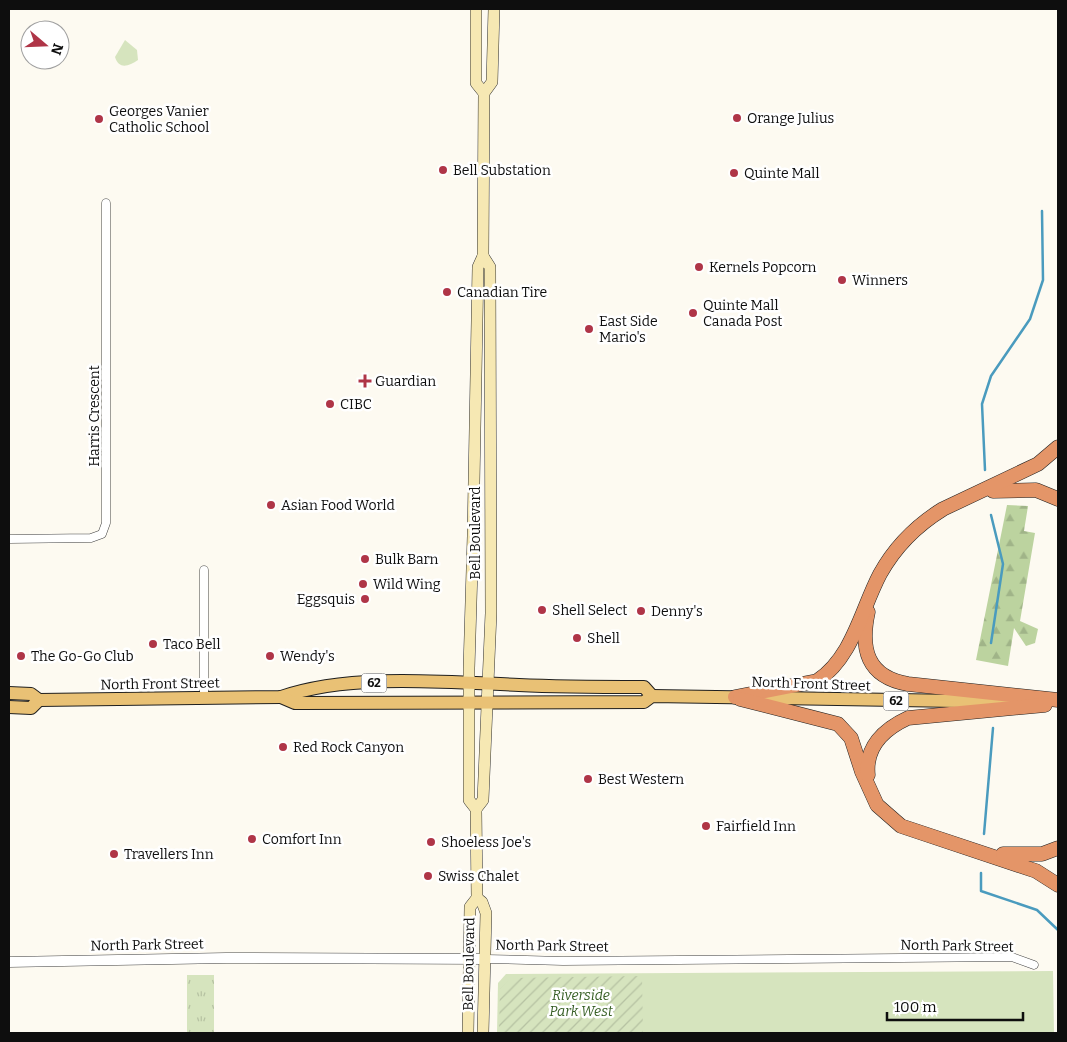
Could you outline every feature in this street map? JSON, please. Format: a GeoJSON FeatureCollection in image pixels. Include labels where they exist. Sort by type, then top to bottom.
{"type":"FeatureCollection","features":[{"type":"Feature","properties":{"kind":"highway"},"geometry":{"type":"LineString","coordinates":[[735,697],[811,682],[828,673],[845,652],[873,590],[891,557],[917,528],[943,509],[1038,464],[1058,447]]}},
{"type":"Feature","properties":{"kind":"highway"},"geometry":{"type":"LineString","coordinates":[[980,493],[1023,489],[1036,490],[1058,499]]}},
{"type":"Feature","properties":{"kind":"highway"},"geometry":{"type":"LineString","coordinates":[[873,590],[867,616],[865,643],[872,665],[886,678],[908,684],[1058,702]]}},
{"type":"Feature","properties":{"kind":"highway"},"geometry":{"type":"LineString","coordinates":[[735,697],[838,724],[851,738],[871,796],[884,813],[901,826],[929,837],[975,849],[1036,871],[1058,886]]}},
{"type":"Feature","properties":{"kind":"highway"},"geometry":{"type":"LineString","coordinates":[[871,796],[867,769],[870,752],[880,736],[898,723],[919,716],[1058,702]]}},
{"type":"Feature","properties":{"kind":"highway"},"geometry":{"type":"LineString","coordinates":[[975,849],[1018,856],[1042,854],[1058,848]]}},
{"type":"Feature","properties":{"kind":"main road","name":"Bell Boulevard"},"geometry":{"type":"LineString","coordinates":[[476,9],[476,83],[484,93]]}},
{"type":"Feature","properties":{"kind":"main road","name":"Bell Boulevard"},"geometry":{"type":"LineString","coordinates":[[468,1033],[471,958],[470,907],[477,898],[476,809],[469,800],[468,702],[478,267],[483,256],[484,93],[492,82],[494,9]]}},
{"type":"Feature","properties":{"kind":"main road","name":"Bell Boulevard"},"geometry":{"type":"LineString","coordinates":[[476,809],[483,800],[491,613],[490,267],[483,256]]}},
{"type":"Feature","properties":{"kind":"main road","name":"North Front Street"},"geometry":{"type":"LineString","coordinates":[[9,694],[31,694],[38,700],[281,697],[294,693],[353,684],[469,683],[644,687],[652,696]]}},
{"type":"Feature","properties":{"kind":"main road","name":"North Front Street"},"geometry":{"type":"LineString","coordinates":[[281,697],[295,703],[644,702],[652,696],[855,701],[1058,702]]}},
{"type":"Feature","properties":{"kind":"main road","name":"North Front Street"},"geometry":{"type":"LineString","coordinates":[[9,707],[31,708],[38,700]]}},
{"type":"Feature","properties":{"kind":"main road","name":"Bell Boulevard"},"geometry":{"type":"LineString","coordinates":[[477,898],[482,902],[486,913],[483,1033]]}},
{"type":"Feature","properties":{"kind":"street","name":"Harris Crescent"},"geometry":{"type":"LineString","coordinates":[[9,539],[91,538],[102,534],[106,522],[106,203]]}},
{"type":"Feature","properties":{"kind":"street"},"geometry":{"type":"LineString","coordinates":[[204,570],[204,698]]}},
{"type":"Feature","properties":{"kind":"street","name":"North Park Street"},"geometry":{"type":"LineString","coordinates":[[9,962],[471,958],[563,962],[1012,958],[1034,965]]}},
{"type":"Feature","properties":{"kind":"green space"},"geometry":{"type":"Polygon","coordinates":[[[125,40],[137,50],[138,60],[125,66],[119,64],[115,57],[125,40]]]}},
{"type":"Feature","properties":{"kind":"green space"},"geometry":{"type":"Polygon","coordinates":[[[1007,505],[1028,506],[1024,531],[1035,533],[1020,621],[1038,629],[1035,643],[1026,646],[1014,628],[1008,666],[976,660],[1007,505]]]}},
{"type":"Feature","properties":{"kind":"green space"},"geometry":{"type":"Polygon","coordinates":[[[1053,971],[1054,1033],[497,1033],[498,983],[506,974],[1053,971]]]}},
{"type":"Feature","properties":{"kind":"green space"},"geometry":{"type":"Polygon","coordinates":[[[187,975],[214,975],[214,1033],[187,1033],[187,975]]]}},
{"type":"Feature","properties":{"kind":"green space","name":"Riverside Park West"},"geometry":{"type":"Polygon","coordinates":[[[642,976],[643,1033],[499,1033],[500,989],[512,978],[642,976]]]}},
{"type":"Feature","properties":{"kind":"waterway"},"geometry":{"type":"LineString","coordinates":[[985,470],[982,404],[991,376],[1030,319],[1043,280],[1042,211]]}},
{"type":"Feature","properties":{"kind":"waterway"},"geometry":{"type":"LineString","coordinates":[[991,515],[1003,564],[991,643]]}},
{"type":"Feature","properties":{"kind":"waterway"},"geometry":{"type":"LineString","coordinates":[[984,834],[993,728]]}},
{"type":"Feature","properties":{"kind":"waterway"},"geometry":{"type":"LineString","coordinates":[[981,873],[981,891],[1037,910],[1058,930]]}},
{"type":"Feature","properties":{"kind":"place","name":"Orange Julius"},"geometry":{"type":"Point","coordinates":[737,118]}},
{"type":"Feature","properties":{"kind":"place","name":"Georges Vanier Catholic School"},"geometry":{"type":"Point","coordinates":[99,119]}},
{"type":"Feature","properties":{"kind":"place","name":"Bell Substation"},"geometry":{"type":"Point","coordinates":[443,170]}},
{"type":"Feature","properties":{"kind":"place","name":"Quinte Mall"},"geometry":{"type":"Point","coordinates":[734,173]}},
{"type":"Feature","properties":{"kind":"place","name":"Kernels Popcorn"},"geometry":{"type":"Point","coordinates":[699,267]}},
{"type":"Feature","properties":{"kind":"place","name":"Winners"},"geometry":{"type":"Point","coordinates":[842,280]}},
{"type":"Feature","properties":{"kind":"place","name":"Canadian Tire"},"geometry":{"type":"Point","coordinates":[447,292]}},
{"type":"Feature","properties":{"kind":"place","name":"Quinte Mall Canada Post"},"geometry":{"type":"Point","coordinates":[693,313]}},
{"type":"Feature","properties":{"kind":"place","name":"East Side Mario's"},"geometry":{"type":"Point","coordinates":[589,329]}},
{"type":"Feature","properties":{"kind":"place","name":"Guardian"},"geometry":{"type":"Point","coordinates":[365,381]}},
{"type":"Feature","properties":{"kind":"place","name":"CIBC"},"geometry":{"type":"Point","coordinates":[330,404]}},
{"type":"Feature","properties":{"kind":"place","name":"Asian Food World"},"geometry":{"type":"Point","coordinates":[271,505]}},
{"type":"Feature","properties":{"kind":"place","name":"Bulk Barn"},"geometry":{"type":"Point","coordinates":[365,559]}},
{"type":"Feature","properties":{"kind":"place","name":"Wild Wing"},"geometry":{"type":"Point","coordinates":[363,584]}},
{"type":"Feature","properties":{"kind":"place","name":"Eggsquis"},"geometry":{"type":"Point","coordinates":[365,599]}},
{"type":"Feature","properties":{"kind":"place","name":"Shell Select"},"geometry":{"type":"Point","coordinates":[542,610]}},
{"type":"Feature","properties":{"kind":"place","name":"Denny's"},"geometry":{"type":"Point","coordinates":[641,611]}},
{"type":"Feature","properties":{"kind":"place","name":"Shell"},"geometry":{"type":"Point","coordinates":[577,638]}},
{"type":"Feature","properties":{"kind":"place","name":"Taco Bell"},"geometry":{"type":"Point","coordinates":[153,644]}},
{"type":"Feature","properties":{"kind":"place","name":"The Go-Go Club"},"geometry":{"type":"Point","coordinates":[21,656]}},
{"type":"Feature","properties":{"kind":"place","name":"Wendy's"},"geometry":{"type":"Point","coordinates":[270,656]}},
{"type":"Feature","properties":{"kind":"place","name":"Red Rock Canyon"},"geometry":{"type":"Point","coordinates":[283,747]}},
{"type":"Feature","properties":{"kind":"place","name":"Best Western"},"geometry":{"type":"Point","coordinates":[588,779]}},
{"type":"Feature","properties":{"kind":"place","name":"Fairfield Inn"},"geometry":{"type":"Point","coordinates":[706,826]}},
{"type":"Feature","properties":{"kind":"place","name":"Comfort Inn"},"geometry":{"type":"Point","coordinates":[252,839]}},
{"type":"Feature","properties":{"kind":"place","name":"Shoeless Joe's"},"geometry":{"type":"Point","coordinates":[431,842]}},
{"type":"Feature","properties":{"kind":"place","name":"Travellers Inn"},"geometry":{"type":"Point","coordinates":[114,854]}},
{"type":"Feature","properties":{"kind":"place","name":"Swiss Chalet"},"geometry":{"type":"Point","coordinates":[428,876]}}]}
